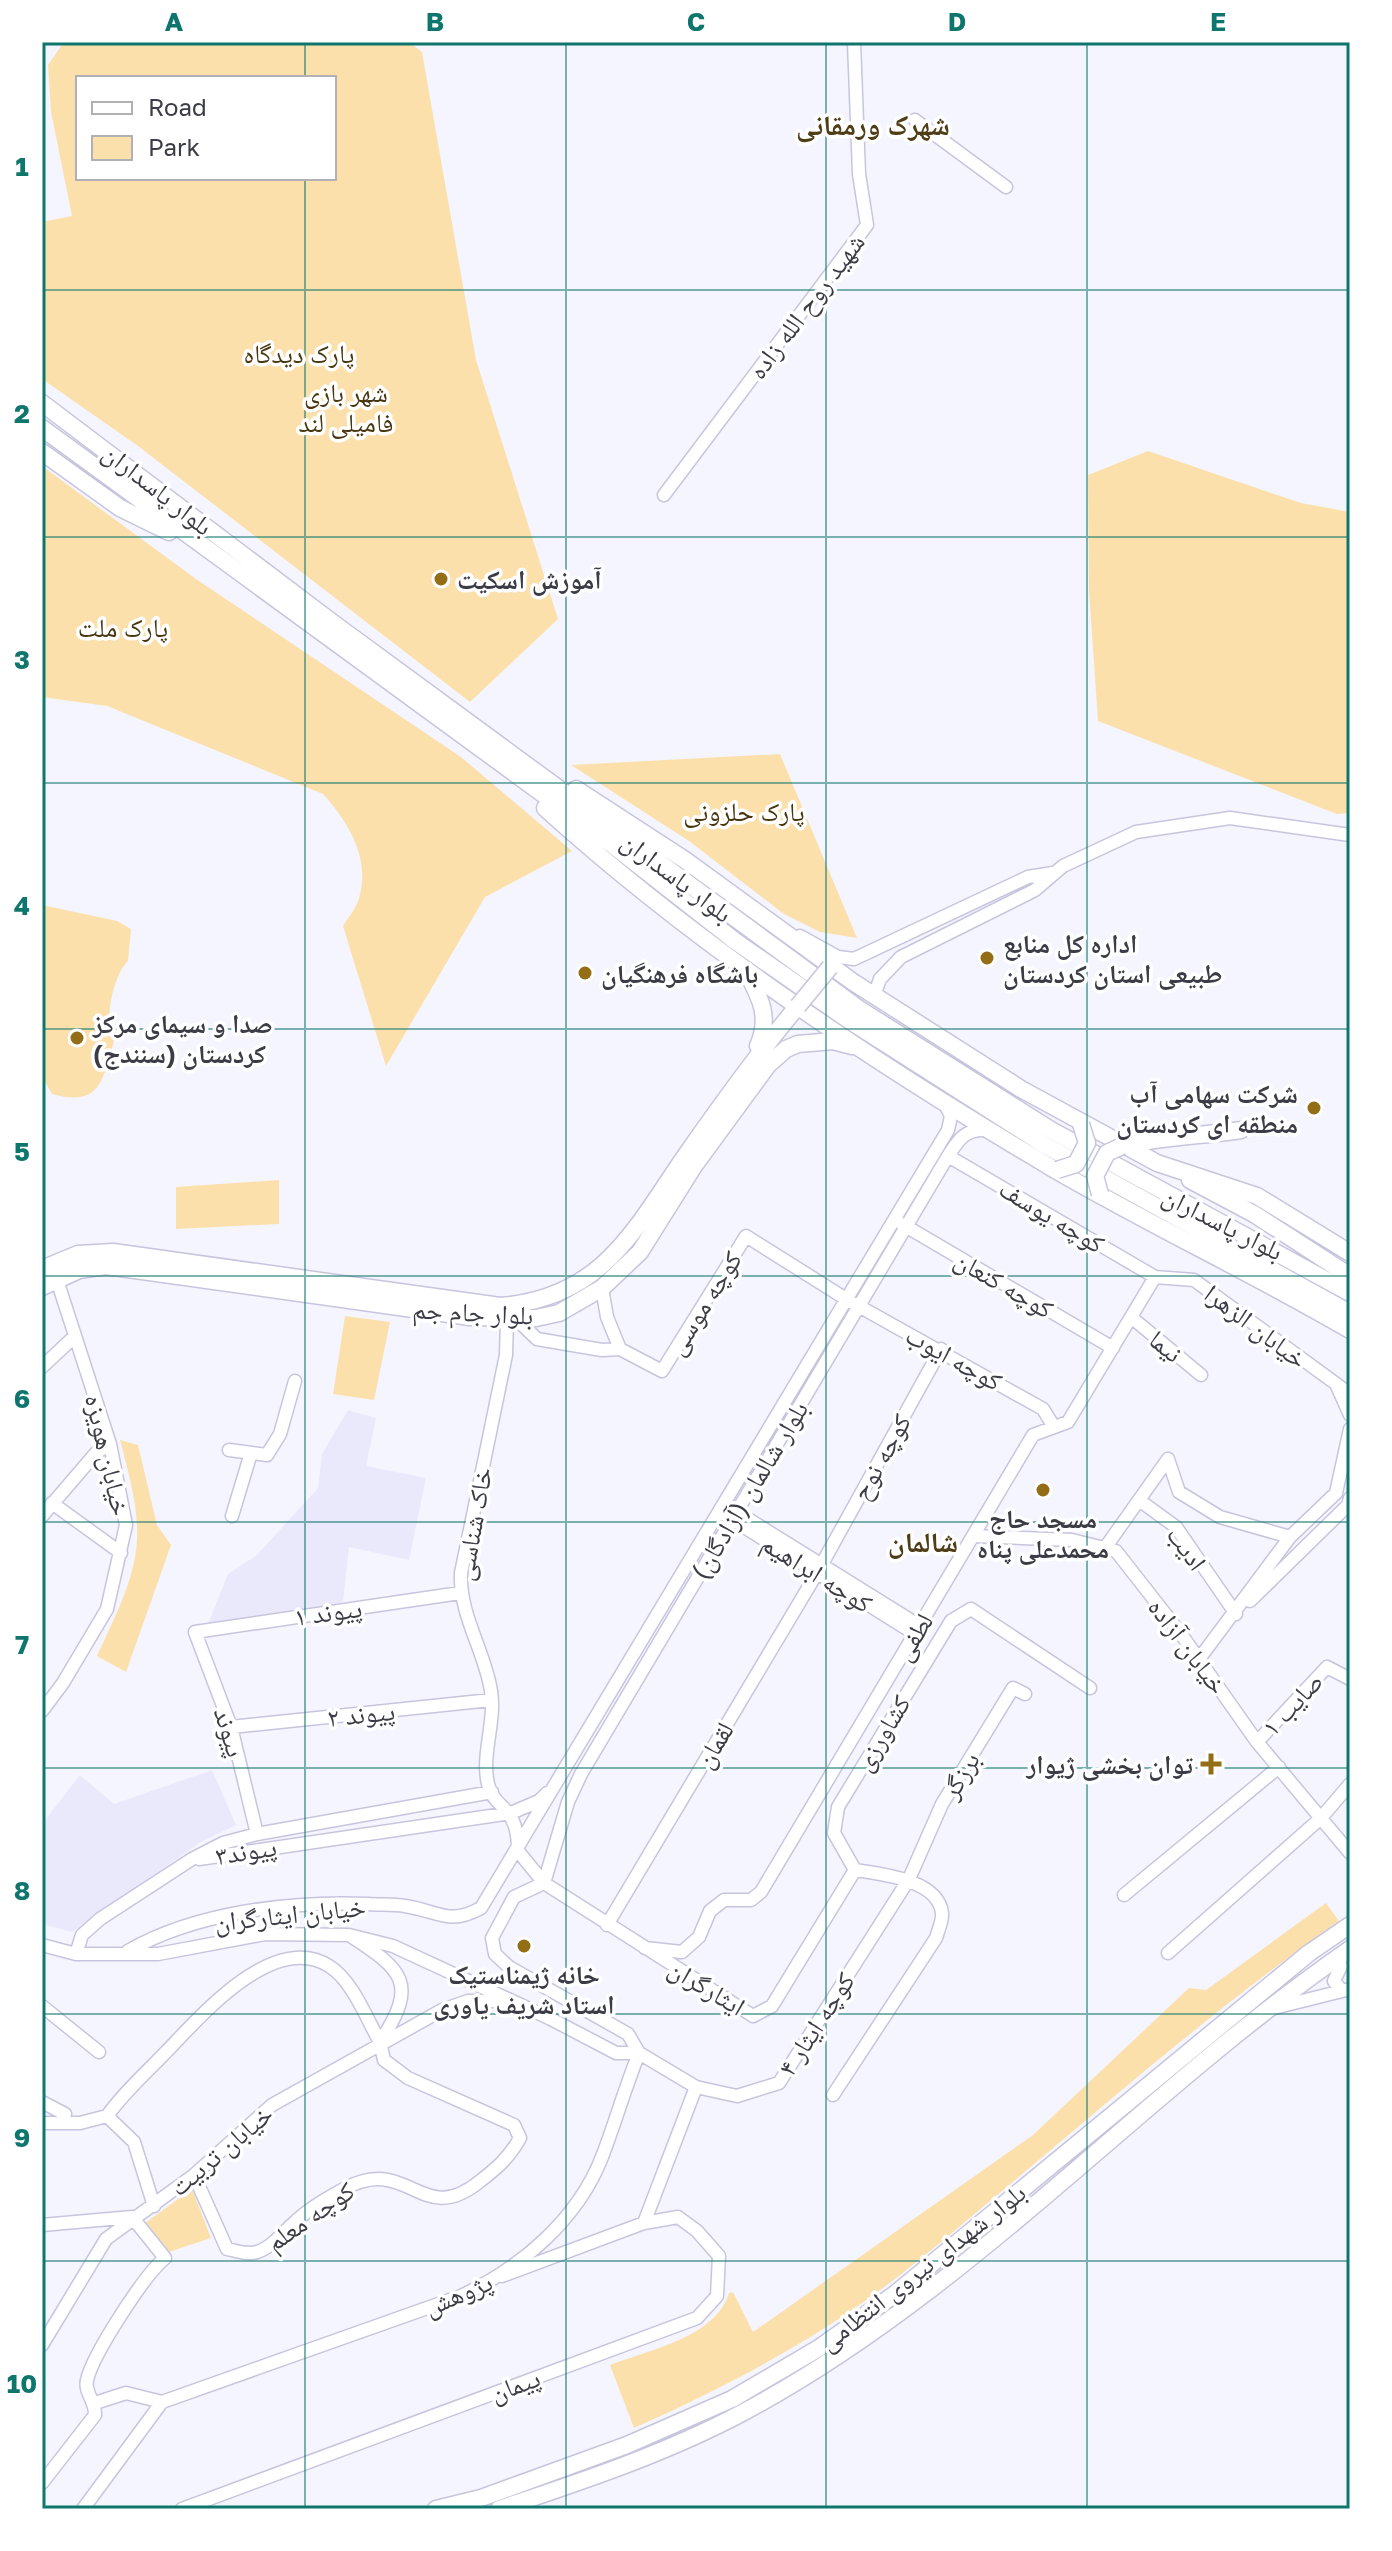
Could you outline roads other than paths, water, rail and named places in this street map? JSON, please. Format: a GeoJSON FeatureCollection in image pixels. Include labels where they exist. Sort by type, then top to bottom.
{"type":"FeatureCollection","features":[{"type":"Feature","properties":{"kind":"main road","name":"بلوار پاسداران"},"geometry":{"type":"LineString","coordinates":[[42,403],[779,953],[941,1062],[1051,1130],[1350,1293]]}},
{"type":"Feature","properties":{"kind":"main road","name":"بلوار پاسداران"},"geometry":{"type":"LineString","coordinates":[[42,428],[781,974],[935,1077],[1043,1144],[1350,1313]]}},
{"type":"Feature","properties":{"kind":"main road"},"geometry":{"type":"LineString","coordinates":[[42,452],[120,508],[207,551]]}},
{"type":"Feature","properties":{"kind":"main road"},"geometry":{"type":"LineString","coordinates":[[498,741],[633,824],[874,996],[1081,1124],[1254,1214],[1350,1276]]}},
{"type":"Feature","properties":{"kind":"main road"},"geometry":{"type":"LineString","coordinates":[[488,755],[594,852],[798,1006],[1057,1170],[1350,1330]]}},
{"type":"Feature","properties":{"kind":"main road"},"geometry":{"type":"LineString","coordinates":[[744,966],[761,1001],[766,1021],[749,1066]]}},
{"type":"Feature","properties":{"kind":"main road","name":"بلوار جام جم"},"geometry":{"type":"LineString","coordinates":[[49,1284],[79,1270],[106,1266],[403,1309],[511,1319],[559,1313],[602,1288],[640,1252],[652,1221],[749,1066],[830,967]]}},
{"type":"Feature","properties":{"kind":"main road","name":"بلوار جام جم"},"geometry":{"type":"LineString","coordinates":[[42,1269],[78,1254],[113,1252],[500,1306],[521,1304],[565,1292],[587,1279],[652,1221],[768,1065],[786,1049],[810,1041],[833,1041],[876,1057]]}},
{"type":"Feature","properties":{"kind":"main road"},"geometry":{"type":"LineString","coordinates":[[1057,1170],[1076,1164],[1087,1143],[1081,1124]]}},
{"type":"Feature","properties":{"kind":"main road"},"geometry":{"type":"LineString","coordinates":[[1100,1194],[1095,1176],[1107,1153],[1122,1146],[1241,1130]]}},
{"type":"Feature","properties":{"kind":"main road"},"geometry":{"type":"LineString","coordinates":[[1157,1163],[1257,1196],[1350,1253]]}},
{"type":"Feature","properties":{"kind":"main road","name":"بلوار شهدای نیروی انتظامی"},"geometry":{"type":"LineString","coordinates":[[436,2509],[481,2498],[627,2445],[732,2399],[819,2348],[895,2294],[1309,1953],[1350,1925]]}},
{"type":"Feature","properties":{"kind":"main road","name":"بلوار شهدای نیروی انتظامی"},"geometry":{"type":"LineString","coordinates":[[499,2509],[610,2472],[740,2414],[905,2308],[1271,2009],[1350,1949]]}},
{"type":"Feature","properties":{"kind":"main road"},"geometry":{"type":"LineString","coordinates":[[1014,2197],[1026,2210]]}},
{"type":"Feature","properties":{"kind":"street","name":"شهید روح الله زاده"},"geometry":{"type":"LineString","coordinates":[[664,495],[867,225],[859,174],[854,42]]}},
{"type":"Feature","properties":{"kind":"street"},"geometry":{"type":"LineString","coordinates":[[915,120],[1006,187]]}},
{"type":"Feature","properties":{"kind":"street"},"geometry":{"type":"LineString","coordinates":[[874,996],[880,979],[901,957],[1035,890],[1053,873],[1136,832],[1230,818],[1346,837]]}},
{"type":"Feature","properties":{"kind":"street"},"geometry":{"type":"LineString","coordinates":[[769,923],[795,933],[838,957],[854,959],[1028,877],[1053,873]]}},
{"type":"Feature","properties":{"kind":"street"},"geometry":{"type":"LineString","coordinates":[[943,918],[951,931]]}},
{"type":"Feature","properties":{"kind":"street","name":"بلوار شالمان (آزادگان)"},"geometry":{"type":"LineString","coordinates":[[544,1883],[568,1802],[581,1774],[859,1306],[948,1130],[951,1116],[943,1099]]}},
{"type":"Feature","properties":{"kind":"street","name":"بلوار شالمان (آزادگان)"},"geometry":{"type":"LineString","coordinates":[[518,1851],[846,1299],[961,1136],[973,1130],[993,1131]]}},
{"type":"Feature","properties":{"kind":"street","name":"کوچه یوسف"},"geometry":{"type":"LineString","coordinates":[[948,1156],[1155,1277]]}},
{"type":"Feature","properties":{"kind":"street","name":"کوچه کنعان"},"geometry":{"type":"LineString","coordinates":[[900,1223],[1113,1348]]}},
{"type":"Feature","properties":{"kind":"street","name":"کوچه ایوب"},"geometry":{"type":"LineString","coordinates":[[746,1236],[846,1299],[941,1349],[1043,1409],[1054,1427]]}},
{"type":"Feature","properties":{"kind":"street","name":"کوچه موسی"},"geometry":{"type":"LineString","coordinates":[[620,1349],[662,1371],[746,1236]]}},
{"type":"Feature","properties":{"kind":"street","name":"لطفی"},"geometry":{"type":"LineString","coordinates":[[645,1948],[682,1952],[699,1937],[710,1911],[724,1900],[751,1900],[761,1892],[1033,1435],[1068,1422],[1155,1277]]}},
{"type":"Feature","properties":{"kind":"street","name":"خیابان الزهرا"},"geometry":{"type":"LineString","coordinates":[[1155,1277],[1194,1280],[1350,1394]]}},
{"type":"Feature","properties":{"kind":"street","name":"خیابان هویزه"},"geometry":{"type":"LineString","coordinates":[[42,1711],[63,1683],[107,1609],[126,1525],[110,1444],[74,1337],[49,1284]]}},
{"type":"Feature","properties":{"kind":"street"},"geometry":{"type":"LineString","coordinates":[[511,1319],[537,1339],[602,1350],[620,1349],[607,1317],[602,1288]]}},
{"type":"Feature","properties":{"kind":"street","name":"نیما"},"geometry":{"type":"LineString","coordinates":[[1131,1317],[1201,1375]]}},
{"type":"Feature","properties":{"kind":"street","name":"خاک شناسی"},"geometry":{"type":"LineString","coordinates":[[492,1792],[487,1782],[491,1700],[460,1593],[461,1573],[511,1319]]}},
{"type":"Feature","properties":{"kind":"street"},"geometry":{"type":"LineString","coordinates":[[42,1367],[74,1337]]}},
{"type":"Feature","properties":{"kind":"street","name":"کوچه نوح"},"geometry":{"type":"LineString","coordinates":[[819,1569],[941,1349]]}},
{"type":"Feature","properties":{"kind":"street"},"geometry":{"type":"LineString","coordinates":[[229,1450],[267,1455],[275,1446],[295,1381]]}},
{"type":"Feature","properties":{"kind":"street"},"geometry":{"type":"LineString","coordinates":[[1337,1386],[1350,1415]]}},
{"type":"Feature","properties":{"kind":"street"},"geometry":{"type":"LineString","coordinates":[[1199,1659],[1236,1614],[1290,1537],[1336,1493],[1350,1429]]}},
{"type":"Feature","properties":{"kind":"street"},"geometry":{"type":"LineString","coordinates":[[42,1516],[96,1453],[110,1444]]}},
{"type":"Feature","properties":{"kind":"street"},"geometry":{"type":"LineString","coordinates":[[232,1516],[251,1453]]}},
{"type":"Feature","properties":{"kind":"street","name":"ادیب"},"geometry":{"type":"LineString","coordinates":[[1236,1614],[1176,1527],[1139,1500],[1168,1459],[1179,1492],[1220,1517],[1290,1537]]}},
{"type":"Feature","properties":{"kind":"street"},"geometry":{"type":"LineString","coordinates":[[1236,1614],[1348,1505],[1350,1498]]}},
{"type":"Feature","properties":{"kind":"street"},"geometry":{"type":"LineString","coordinates":[[973,1536],[1072,1540],[1105,1548],[1139,1500]]}},
{"type":"Feature","properties":{"kind":"street"},"geometry":{"type":"LineString","coordinates":[[52,1503],[121,1553]]}},
{"type":"Feature","properties":{"kind":"street","name":"کوچه ابراهیم"},"geometry":{"type":"LineString","coordinates":[[722,1508],[917,1630]]}},
{"type":"Feature","properties":{"kind":"street","name":"خیابان آزاده"},"geometry":{"type":"LineString","coordinates":[[1105,1548],[1116,1551],[1199,1659],[1257,1742],[1350,1853]]}},
{"type":"Feature","properties":{"kind":"street","name":"لقمان"},"geometry":{"type":"LineString","coordinates":[[607,1925],[819,1569]]}},
{"type":"Feature","properties":{"kind":"street","name":"پیوند ۱"},"geometry":{"type":"LineString","coordinates":[[195,1632],[460,1593]]}},
{"type":"Feature","properties":{"kind":"street","name":"کشاورزی"},"geometry":{"type":"LineString","coordinates":[[855,1870],[834,1833],[838,1807],[951,1621],[971,1609],[1090,1688]]}},
{"type":"Feature","properties":{"kind":"street","name":"پیوند"},"geometry":{"type":"LineString","coordinates":[[195,1632],[231,1727],[257,1834]]}},
{"type":"Feature","properties":{"kind":"street"},"geometry":{"type":"LineString","coordinates":[[643,1639],[656,1647]]}},
{"type":"Feature","properties":{"kind":"street","name":"صایب ۱"},"geometry":{"type":"LineString","coordinates":[[1257,1742],[1327,1667],[1350,1679]]}},
{"type":"Feature","properties":{"kind":"street","name":"برزگر"},"geometry":{"type":"LineString","coordinates":[[909,1879],[942,1804],[1013,1688],[1025,1694]]}},
{"type":"Feature","properties":{"kind":"street","name":"پیوند ۲"},"geometry":{"type":"LineString","coordinates":[[231,1727],[491,1700]]}},
{"type":"Feature","properties":{"kind":"street"},"geometry":{"type":"LineString","coordinates":[[1124,1895],[1279,1767]]}},
{"type":"Feature","properties":{"kind":"street"},"geometry":{"type":"LineString","coordinates":[[1168,1953],[1321,1818],[1350,1784]]}},
{"type":"Feature","properties":{"kind":"street"},"geometry":{"type":"LineString","coordinates":[[511,1813],[539,1801],[555,1785]]}},
{"type":"Feature","properties":{"kind":"street"},"geometry":{"type":"LineString","coordinates":[[492,1792],[511,1813],[517,1829],[518,1851]]}},
{"type":"Feature","properties":{"kind":"street","name":"پیوند۳"},"geometry":{"type":"LineString","coordinates":[[192,1859],[223,1843],[257,1834],[492,1792]]}},
{"type":"Feature","properties":{"kind":"street","name":"پیوند۳"},"geometry":{"type":"LineString","coordinates":[[192,1859],[511,1813]]}},
{"type":"Feature","properties":{"kind":"street","name":"ایثارگران"},"geometry":{"type":"LineString","coordinates":[[518,1851],[544,1883],[753,2016],[772,2006],[855,1870]]}},
{"type":"Feature","properties":{"kind":"street","name":"خیابان ایثارگران"},"geometry":{"type":"LineString","coordinates":[[128,1951],[150,1939],[205,1922],[313,1906],[407,1906],[439,1917],[463,1918],[481,1908],[518,1851]]}},
{"type":"Feature","properties":{"kind":"street"},"geometry":{"type":"LineString","coordinates":[[76,1954],[82,1935],[100,1919],[192,1859]]}},
{"type":"Feature","properties":{"kind":"street"},"geometry":{"type":"LineString","coordinates":[[833,2095],[936,1938],[942,1914],[937,1902],[909,1879],[855,1870]]}},
{"type":"Feature","properties":{"kind":"street","name":"کوچه ایثار ۴"},"geometry":{"type":"LineString","coordinates":[[639,2053],[696,2087],[737,2096],[779,2083],[909,1879]]}},
{"type":"Feature","properties":{"kind":"street"},"geometry":{"type":"LineString","coordinates":[[544,1883],[514,1897],[492,1938],[495,1954],[509,1967],[628,2034],[639,2053]]}},
{"type":"Feature","properties":{"kind":"street"},"geometry":{"type":"LineString","coordinates":[[42,1945],[76,1954],[128,1951],[158,1954],[265,1934],[349,1935],[393,1946],[551,2019],[616,2053],[639,2053]]}},
{"type":"Feature","properties":{"kind":"street"},"geometry":{"type":"LineString","coordinates":[[349,1935],[386,1959],[398,1976],[403,1995],[398,2015],[380,2042]]}},
{"type":"Feature","properties":{"kind":"street"},"geometry":{"type":"LineString","coordinates":[[42,2123],[80,2123],[107,2116],[215,2000],[265,1968],[295,1958],[313,1958],[331,1967],[345,1980],[380,2042]]}},
{"type":"Feature","properties":{"kind":"street"},"geometry":{"type":"LineString","coordinates":[[1323,1968],[1345,1966]]}},
{"type":"Feature","properties":{"kind":"street"},"geometry":{"type":"LineString","coordinates":[[1271,2009],[1346,1990],[1334,1976],[1345,1966]]}},
{"type":"Feature","properties":{"kind":"street"},"geometry":{"type":"LineString","coordinates":[[380,2042],[468,2001],[507,2001]]}},
{"type":"Feature","properties":{"kind":"street"},"geometry":{"type":"LineString","coordinates":[[42,2006],[99,2052]]}},
{"type":"Feature","properties":{"kind":"street","name":"کوچه معلم"},"geometry":{"type":"LineString","coordinates":[[194,2175],[227,2249],[259,2251],[319,2203],[361,2180],[395,2180],[435,2199],[446,2200],[468,2192],[508,2160],[520,2138],[514,2125],[408,2078],[384,2060],[380,2042]]}},
{"type":"Feature","properties":{"kind":"street","name":"خیابان تربیت"},"geometry":{"type":"LineString","coordinates":[[42,2345],[106,2239],[132,2217],[154,2206],[194,2175],[272,2105],[347,2066],[380,2042]]}},
{"type":"Feature","properties":{"kind":"street","name":"پژوهش"},"geometry":{"type":"LineString","coordinates":[[162,2402],[461,2296],[502,2276],[566,2219],[601,2161],[639,2053]]}},
{"type":"Feature","properties":{"kind":"street"},"geometry":{"type":"LineString","coordinates":[[502,2276],[644,2223],[696,2087]]}},
{"type":"Feature","properties":{"kind":"street"},"geometry":{"type":"LineString","coordinates":[[42,2102],[65,2114]]}},
{"type":"Feature","properties":{"kind":"street"},"geometry":{"type":"LineString","coordinates":[[107,2116],[134,2142],[154,2206]]}},
{"type":"Feature","properties":{"kind":"street"},"geometry":{"type":"LineString","coordinates":[[42,2225],[132,2217],[165,2258],[149,2273],[95,2363],[87,2381],[95,2403],[95,2415],[42,2483]]}},
{"type":"Feature","properties":{"kind":"street","name":"پیمان"},"geometry":{"type":"LineString","coordinates":[[182,2509],[697,2318],[717,2296],[719,2256],[697,2231],[678,2217],[644,2223]]}},
{"type":"Feature","properties":{"kind":"street"},"geometry":{"type":"LineString","coordinates":[[83,2509],[162,2402],[126,2393],[95,2403]]}},
{"type":"Feature","properties":{"kind":"place","name":"آموزش اسکیت"},"geometry":{"type":"Point","coordinates":[441,579]}},
{"type":"Feature","properties":{"kind":"place","name":"اداره کل منابع طبیعی استان کردستان"},"geometry":{"type":"Point","coordinates":[987,958]}},
{"type":"Feature","properties":{"kind":"place","name":"باشگاه فرهنگیان"},"geometry":{"type":"Point","coordinates":[585,973]}},
{"type":"Feature","properties":{"kind":"place","name":"صدا و سیمای مرکز کردستان (سنندج)"},"geometry":{"type":"Point","coordinates":[77,1038]}},
{"type":"Feature","properties":{"kind":"place","name":"شرکت سهامی آب منطقه ای کردستان"},"geometry":{"type":"Point","coordinates":[1314,1108]}},
{"type":"Feature","properties":{"kind":"place","name":"مسجد حاج محمدعلی پناه"},"geometry":{"type":"Point","coordinates":[1043,1490]}},
{"type":"Feature","properties":{"kind":"place","name":"توان بخشی ژیوار"},"geometry":{"type":"Point","coordinates":[1211,1764]}},
{"type":"Feature","properties":{"kind":"place","name":"خانه ژیمناستیک استاد شریف یاوری"},"geometry":{"type":"Point","coordinates":[524,1946]}},
{"type":"Feature","properties":{"kind":"district","name":"شهرک ورمقانی"},"geometry":{"type":"Point","coordinates":[873,124]}},
{"type":"Feature","properties":{"kind":"district","name":"شالمان"},"geometry":{"type":"Point","coordinates":[923,1541]}},
{"type":"Feature","properties":{"kind":"park label","name":"پارک دیدگاه"},"geometry":{"type":"Point","coordinates":[299,353]}},
{"type":"Feature","properties":{"kind":"park label","name":"شهر بازی فامیلی لند"},"geometry":{"type":"Point","coordinates":[346,407]}},
{"type":"Feature","properties":{"kind":"park label","name":"پارک ملت"},"geometry":{"type":"Point","coordinates":[123,627]}},
{"type":"Feature","properties":{"kind":"park label","name":"پارک حلزونی"},"geometry":{"type":"Point","coordinates":[744,811]}}]}
